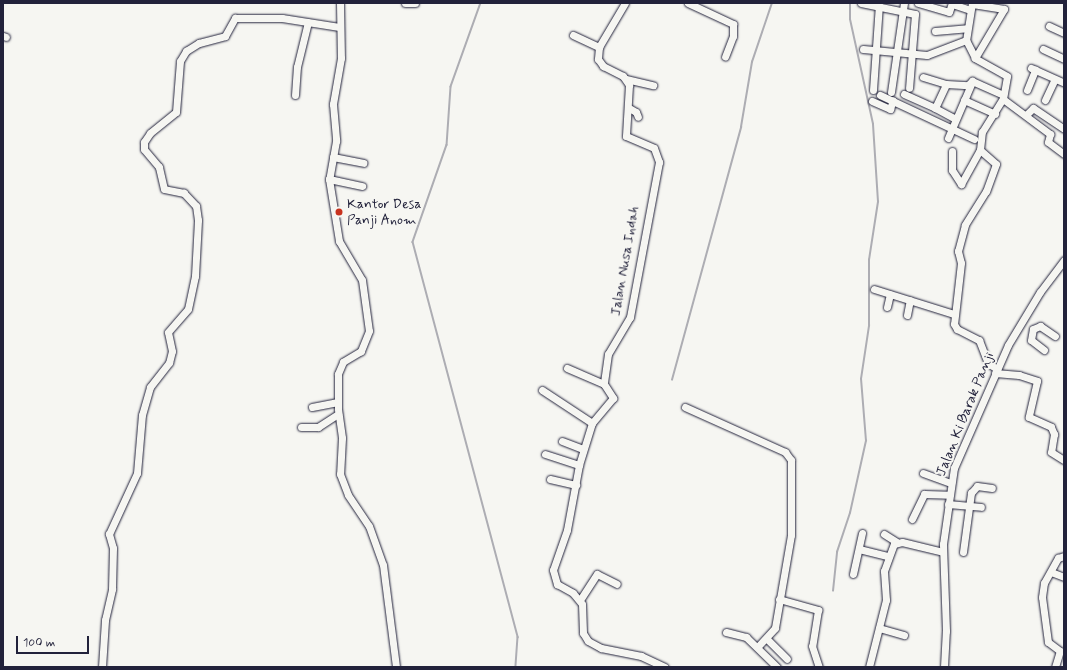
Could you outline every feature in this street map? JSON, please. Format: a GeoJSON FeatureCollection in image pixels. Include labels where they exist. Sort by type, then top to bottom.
{"type":"FeatureCollection","features":[{"type":"Feature","properties":{"kind":"street"},"geometry":{"type":"LineString","coordinates":[[340,3],[339,27],[341,58],[333,100],[336,141],[328,179],[339,241],[362,280],[369,331],[359,353],[340,366],[337,402],[342,438],[342,480],[369,526],[383,565],[396,667]]}},
{"type":"Feature","properties":{"kind":"street"},"geometry":{"type":"LineString","coordinates":[[405,3],[414,3]]}},
{"type":"Feature","properties":{"kind":"street"},"geometry":{"type":"LineString","coordinates":[[625,3],[599,47],[599,62],[626,79],[652,85]]}},
{"type":"Feature","properties":{"kind":"street"},"geometry":{"type":"LineString","coordinates":[[688,3],[733,24],[726,57]]}},
{"type":"Feature","properties":{"kind":"street"},"geometry":{"type":"LineString","coordinates":[[861,3],[902,6],[915,14],[913,54],[907,91],[954,118]]}},
{"type":"Feature","properties":{"kind":"street"},"geometry":{"type":"LineString","coordinates":[[918,3],[949,12],[952,4],[1006,6],[974,58]]}},
{"type":"Feature","properties":{"kind":"street"},"geometry":{"type":"LineString","coordinates":[[873,90],[879,5]]}},
{"type":"Feature","properties":{"kind":"street"},"geometry":{"type":"LineString","coordinates":[[952,151],[954,174],[961,184],[980,150],[982,132],[995,114],[1003,97],[1006,74],[974,58],[966,40],[971,5]]}},
{"type":"Feature","properties":{"kind":"street"},"geometry":{"type":"LineString","coordinates":[[891,92],[902,6]]}},
{"type":"Feature","properties":{"kind":"street"},"geometry":{"type":"LineString","coordinates":[[102,667],[105,620],[112,589],[113,548],[109,534],[137,473],[142,415],[150,387],[169,363],[172,351],[168,332],[188,309],[195,276],[198,220],[196,206],[184,193],[164,189],[159,168],[144,148],[144,142],[150,133],[176,112],[180,61],[186,51],[198,43],[225,36],[234,18],[266,17],[339,27]]}},
{"type":"Feature","properties":{"kind":"street"},"geometry":{"type":"LineString","coordinates":[[295,95],[297,67],[308,22]]}},
{"type":"Feature","properties":{"kind":"street"},"geometry":{"type":"LineString","coordinates":[[1049,26],[1064,33]]}},
{"type":"Feature","properties":{"kind":"street"},"geometry":{"type":"LineString","coordinates":[[935,31],[967,28]]}},
{"type":"Feature","properties":{"kind":"street"},"geometry":{"type":"LineString","coordinates":[[573,35],[599,47]]}},
{"type":"Feature","properties":{"kind":"street"},"geometry":{"type":"LineString","coordinates":[[863,49],[913,54],[932,54],[966,40]]}},
{"type":"Feature","properties":{"kind":"street"},"geometry":{"type":"LineString","coordinates":[[1043,49],[1064,59]]}},
{"type":"Feature","properties":{"kind":"street"},"geometry":{"type":"LineString","coordinates":[[1027,90],[1033,69],[1064,83]]}},
{"type":"Feature","properties":{"kind":"street"},"geometry":{"type":"LineString","coordinates":[[923,77],[946,84],[968,85],[972,81]]}},
{"type":"Feature","properties":{"kind":"street","name":"Jalan Nusa Indah"},"geometry":{"type":"LineString","coordinates":[[604,384],[610,348],[630,317],[659,162],[654,148],[626,136],[624,127],[629,108],[630,90],[626,79]]}},
{"type":"Feature","properties":{"kind":"street"},"geometry":{"type":"LineString","coordinates":[[1045,100],[1054,79]]}},
{"type":"Feature","properties":{"kind":"street"},"geometry":{"type":"LineString","coordinates":[[972,81],[1003,97],[1050,134],[1049,144],[1064,154]]}},
{"type":"Feature","properties":{"kind":"street"},"geometry":{"type":"LineString","coordinates":[[948,138],[972,81]]}},
{"type":"Feature","properties":{"kind":"street"},"geometry":{"type":"LineString","coordinates":[[936,108],[946,84]]}},
{"type":"Feature","properties":{"kind":"street"},"geometry":{"type":"LineString","coordinates":[[880,95],[952,127],[974,139]]}},
{"type":"Feature","properties":{"kind":"street"},"geometry":{"type":"LineString","coordinates":[[872,101],[890,109],[893,100]]}},
{"type":"Feature","properties":{"kind":"street"},"geometry":{"type":"LineString","coordinates":[[964,100],[995,114]]}},
{"type":"Feature","properties":{"kind":"street"},"geometry":{"type":"LineString","coordinates":[[629,108],[637,113],[638,117]]}},
{"type":"Feature","properties":{"kind":"street"},"geometry":{"type":"LineString","coordinates":[[1026,115],[1033,108],[1064,129]]}},
{"type":"Feature","properties":{"kind":"street"},"geometry":{"type":"LineString","coordinates":[[980,150],[996,164],[986,191],[965,225],[958,251],[961,263],[954,314],[954,326],[979,340],[988,363],[996,371],[1019,375],[1037,381],[1029,417],[1051,427],[1054,434],[1051,452],[1064,460]]}},
{"type":"Feature","properties":{"kind":"street"},"geometry":{"type":"LineString","coordinates":[[333,157],[364,163]]}},
{"type":"Feature","properties":{"kind":"street"},"geometry":{"type":"LineString","coordinates":[[328,179],[362,186]]}},
{"type":"Feature","properties":{"kind":"street","name":"Jalan Ki Barak Panji"},"geometry":{"type":"LineString","coordinates":[[944,667],[946,631],[943,552],[949,495],[954,468],[996,371],[1019,326],[1064,260]]}},
{"type":"Feature","properties":{"kind":"street"},"geometry":{"type":"LineString","coordinates":[[874,289],[954,314]]}},
{"type":"Feature","properties":{"kind":"street"},"geometry":{"type":"LineString","coordinates":[[887,308],[890,294]]}},
{"type":"Feature","properties":{"kind":"street"},"geometry":{"type":"LineString","coordinates":[[907,315],[910,300]]}},
{"type":"Feature","properties":{"kind":"street"},"geometry":{"type":"LineString","coordinates":[[1019,326],[1030,334],[1033,343],[1044,350]]}},
{"type":"Feature","properties":{"kind":"street"},"geometry":{"type":"LineString","coordinates":[[1030,334],[1037,326],[1055,336]]}},
{"type":"Feature","properties":{"kind":"street"},"geometry":{"type":"LineString","coordinates":[[567,368],[604,384],[613,398],[592,422],[579,464],[568,530],[553,570],[557,584],[580,600]]}},
{"type":"Feature","properties":{"kind":"street"},"geometry":{"type":"LineString","coordinates":[[542,390],[592,422]]}},
{"type":"Feature","properties":{"kind":"street"},"geometry":{"type":"LineString","coordinates":[[312,407],[337,402]]}},
{"type":"Feature","properties":{"kind":"street"},"geometry":{"type":"LineString","coordinates":[[685,407],[785,452],[791,460],[791,535],[776,628],[767,639],[756,647]]}},
{"type":"Feature","properties":{"kind":"street"},"geometry":{"type":"LineString","coordinates":[[301,426],[318,427],[338,414]]}},
{"type":"Feature","properties":{"kind":"street"},"geometry":{"type":"LineString","coordinates":[[562,441],[583,449]]}},
{"type":"Feature","properties":{"kind":"street"},"geometry":{"type":"LineString","coordinates":[[545,454],[579,464]]}},
{"type":"Feature","properties":{"kind":"street"},"geometry":{"type":"LineString","coordinates":[[923,473],[951,483]]}},
{"type":"Feature","properties":{"kind":"street"},"geometry":{"type":"LineString","coordinates":[[550,479],[576,485]]}},
{"type":"Feature","properties":{"kind":"street"},"geometry":{"type":"LineString","coordinates":[[964,552],[968,506],[975,487],[992,488]]}},
{"type":"Feature","properties":{"kind":"street"},"geometry":{"type":"LineString","coordinates":[[912,519],[924,494],[949,495]]}},
{"type":"Feature","properties":{"kind":"street"},"geometry":{"type":"LineString","coordinates":[[948,504],[981,508]]}},
{"type":"Feature","properties":{"kind":"street"},"geometry":{"type":"LineString","coordinates":[[854,574],[862,533]]}},
{"type":"Feature","properties":{"kind":"street"},"geometry":{"type":"LineString","coordinates":[[884,534],[898,542],[943,552]]}},
{"type":"Feature","properties":{"kind":"street"},"geometry":{"type":"LineString","coordinates":[[869,667],[886,600],[882,581],[887,556],[898,542]]}},
{"type":"Feature","properties":{"kind":"street"},"geometry":{"type":"LineString","coordinates":[[859,549],[887,556]]}},
{"type":"Feature","properties":{"kind":"street"},"geometry":{"type":"LineString","coordinates":[[1055,667],[1060,650],[1048,642],[1042,598],[1044,586],[1051,572],[1060,556],[1064,556]]}},
{"type":"Feature","properties":{"kind":"street"},"geometry":{"type":"LineString","coordinates":[[1051,572],[1064,577]]}},
{"type":"Feature","properties":{"kind":"street"},"geometry":{"type":"LineString","coordinates":[[617,584],[597,574],[580,600],[583,633],[588,641],[601,648],[641,656],[665,667]]}},
{"type":"Feature","properties":{"kind":"street"},"geometry":{"type":"LineString","coordinates":[[780,599],[818,610],[812,646],[819,667]]}},
{"type":"Feature","properties":{"kind":"street"},"geometry":{"type":"LineString","coordinates":[[879,628],[904,635]]}},
{"type":"Feature","properties":{"kind":"street"},"geometry":{"type":"LineString","coordinates":[[726,632],[743,635],[777,667]]}},
{"type":"Feature","properties":{"kind":"street"},"geometry":{"type":"LineString","coordinates":[[767,639],[787,659]]}},
{"type":"Feature","properties":{"kind":"waterway"},"geometry":{"type":"LineString","coordinates":[[481,3],[451,87],[447,145],[413,242],[518,637],[516,667]]}},
{"type":"Feature","properties":{"kind":"waterway"},"geometry":{"type":"LineString","coordinates":[[672,380],[741,127],[752,62],[772,3]]}},
{"type":"Feature","properties":{"kind":"waterway"},"geometry":{"type":"LineString","coordinates":[[833,591],[837,552],[850,513],[866,441],[861,379],[869,326],[869,260],[878,202],[873,124],[850,19],[850,3]]}},
{"type":"Feature","properties":{"kind":"place","name":"Kantor Desa Panji Anom"},"geometry":{"type":"Point","coordinates":[339,212]}}]}
